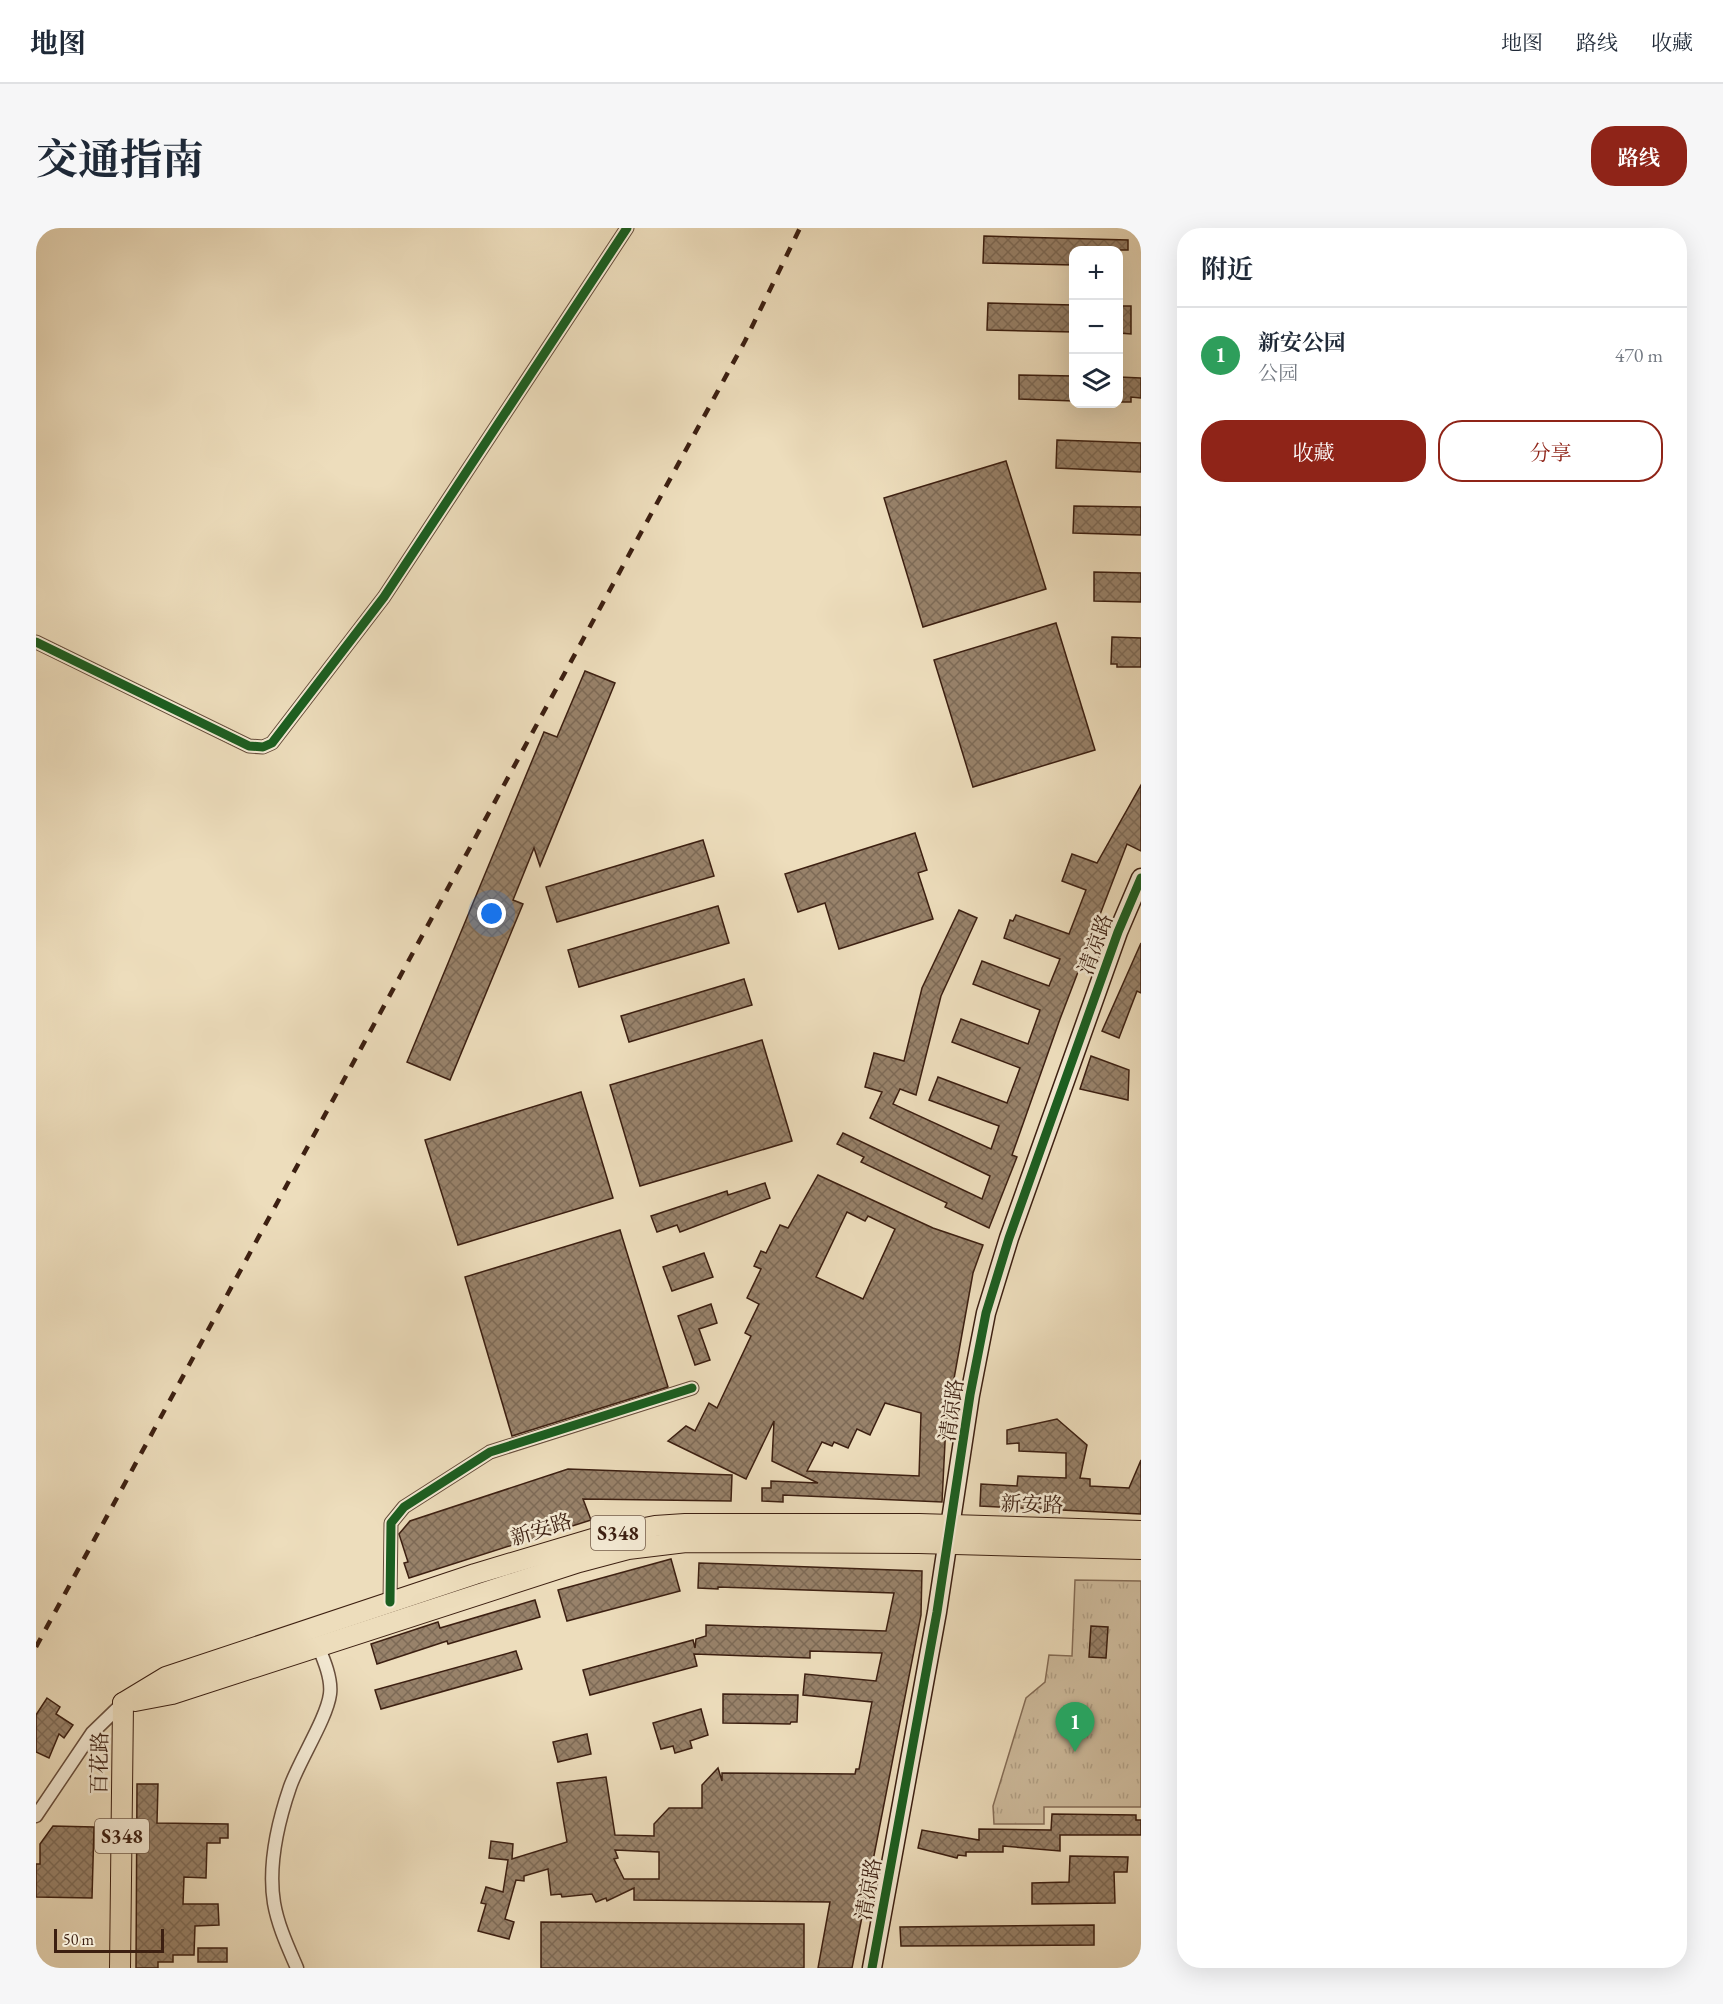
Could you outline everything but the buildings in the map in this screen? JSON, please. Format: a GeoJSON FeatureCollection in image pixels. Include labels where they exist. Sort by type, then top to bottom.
{"type":"FeatureCollection","features":[{"type":"Feature","properties":{"kind":"main road","name":"新安路"},"geometry":{"type":"LineString","coordinates":[[123,1703],[166,1677],[390,1602],[590,1539],[655,1526],[685,1524],[950,1535],[1141,1550]]}},
{"type":"Feature","properties":{"kind":"main road","name":"新安路"},"geometry":{"type":"LineString","coordinates":[[123,1703],[172,1694],[480,1592],[628,1549],[686,1542],[1141,1531]]}},
{"type":"Feature","properties":{"kind":"main road","name":"百花路"},"geometry":{"type":"LineString","coordinates":[[120,1968],[123,1703]]}},
{"type":"Feature","properties":{"kind":"street"},"geometry":{"type":"LineString","coordinates":[[36,642],[249,746],[262,747],[273,743],[384,597],[627,228]]}},
{"type":"Feature","properties":{"kind":"street","name":"清凉路"},"geometry":{"type":"LineString","coordinates":[[872,1968],[950,1535],[976,1363],[997,1275],[1118,932],[1141,878]]}},
{"type":"Feature","properties":{"kind":"street"},"geometry":{"type":"LineString","coordinates":[[390,1602],[391,1522],[404,1507],[490,1452],[692,1388]]}},
{"type":"Feature","properties":{"kind":"street"},"geometry":{"type":"LineString","coordinates":[[297,1968],[280,1927],[274,1904],[273,1877],[280,1824],[290,1788],[330,1694],[327,1672],[318,1646]]}},
{"type":"Feature","properties":{"kind":"street","name":"新安路"},"geometry":{"type":"LineString","coordinates":[[36,1816],[92,1733],[123,1703]]}},
{"type":"Feature","properties":{"kind":"green space"},"geometry":{"type":"Polygon","coordinates":[[[1075,1580],[1141,1581],[1141,1807],[1044,1807],[1044,1824],[994,1824],[993,1806],[1026,1698],[1045,1682],[1049,1655],[1072,1656],[1075,1580]]]}},
{"type":"Feature","properties":{"kind":"railway"},"geometry":{"type":"LineString","coordinates":[[36,1647],[745,341],[800,228]]}},
{"type":"Feature","properties":{"kind":"cycle path"},"geometry":{"type":"LineString","coordinates":[[36,642],[249,746],[263,747],[272,743],[384,597],[627,228]]}},
{"type":"Feature","properties":{"kind":"cycle path"},"geometry":{"type":"LineString","coordinates":[[872,1968],[937,1612],[970,1395],[986,1313],[1009,1238],[1118,932],[1141,878]]}},
{"type":"Feature","properties":{"kind":"cycle path"},"geometry":{"type":"LineString","coordinates":[[390,1602],[391,1523],[404,1507],[490,1452],[692,1388]]}},
{"type":"Feature","properties":{"kind":"place","name":"新安公园"},"geometry":{"type":"Point","coordinates":[1075,1752]}}]}
